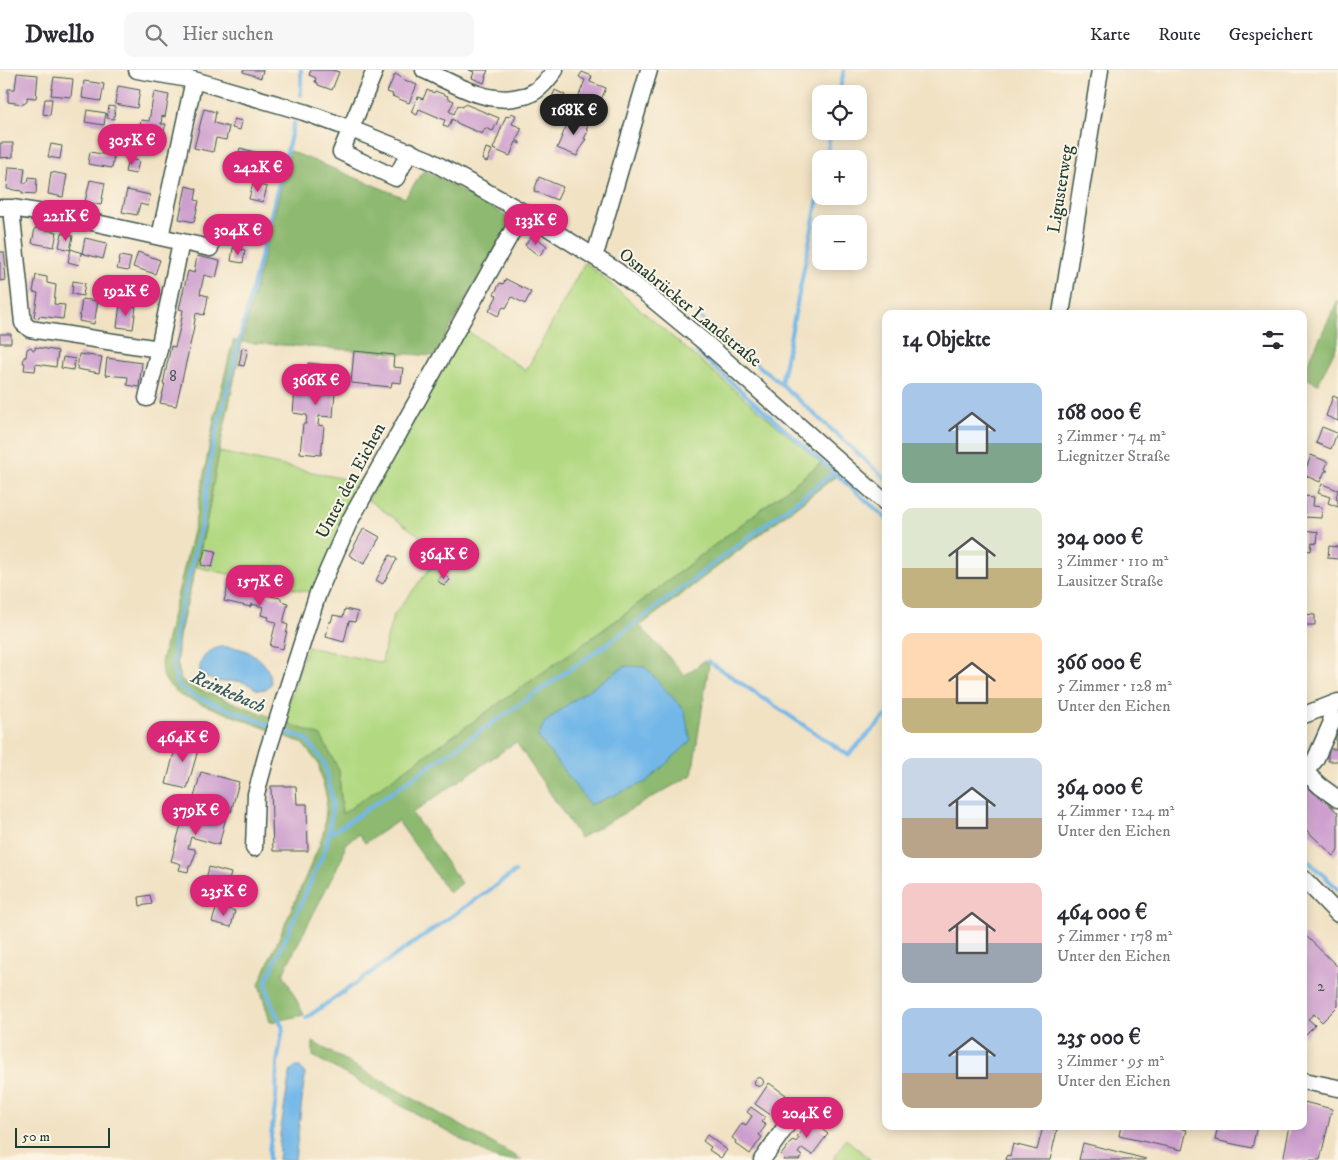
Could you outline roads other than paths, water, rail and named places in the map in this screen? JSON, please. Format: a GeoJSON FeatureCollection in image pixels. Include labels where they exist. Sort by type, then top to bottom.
{"type":"FeatureCollection","features":[{"type":"Feature","properties":{"kind":"street","name":"Osnabrücker Landstraße"},"geometry":{"type":"LineString","coordinates":[[137,70],[194,80],[304,112],[351,128],[429,160],[523,212],[593,256],[640,289],[708,345],[882,499]]}},
{"type":"Feature","properties":{"kind":"street"},"geometry":{"type":"LineString","coordinates":[[375,70],[341,152],[396,178],[410,151]]}},
{"type":"Feature","properties":{"kind":"street"},"geometry":{"type":"LineString","coordinates":[[424,70],[451,76],[482,96],[496,99],[511,99],[530,94],[546,82],[555,70]]}},
{"type":"Feature","properties":{"kind":"street"},"geometry":{"type":"LineString","coordinates":[[593,256],[597,248],[649,70]]}},
{"type":"Feature","properties":{"kind":"street","name":"Ligusterweg"},"geometry":{"type":"LineString","coordinates":[[1062,310],[1100,70]]}},
{"type":"Feature","properties":{"kind":"street"},"geometry":{"type":"LineString","coordinates":[[160,237],[194,80]]}},
{"type":"Feature","properties":{"kind":"street"},"geometry":{"type":"LineString","coordinates":[[6,208],[69,217],[210,248]]}},
{"type":"Feature","properties":{"kind":"street"},"geometry":{"type":"LineString","coordinates":[[6,208],[12,218],[23,323],[30,329],[159,349]]}},
{"type":"Feature","properties":{"kind":"street","name":"Unter den Eichen"},"geometry":{"type":"LineString","coordinates":[[254,848],[256,794],[266,753],[318,593],[350,522],[523,212]]}},
{"type":"Feature","properties":{"kind":"street"},"geometry":{"type":"LineString","coordinates":[[147,398],[181,242]]}},
{"type":"Feature","properties":{"kind":"street"},"geometry":{"type":"LineString","coordinates":[[1307,714],[1333,704],[1332,722],[1315,760],[1307,769]]}},
{"type":"Feature","properties":{"kind":"street"},"geometry":{"type":"LineString","coordinates":[[1307,775],[1338,799]]}},
{"type":"Feature","properties":{"kind":"street"},"geometry":{"type":"LineString","coordinates":[[1307,882],[1338,914]]}},
{"type":"Feature","properties":{"kind":"street"},"geometry":{"type":"LineString","coordinates":[[1307,1082],[1338,1088]]}},
{"type":"Feature","properties":{"kind":"street"},"geometry":{"type":"LineString","coordinates":[[762,1160],[799,1108]]}},
{"type":"Feature","properties":{"kind":"water"},"geometry":{"type":"Polygon","coordinates":[[[220,647],[239,648],[258,658],[269,672],[271,684],[266,689],[258,690],[246,683],[238,681],[218,682],[200,675],[200,665],[204,657],[220,647]]]}},
{"type":"Feature","properties":{"kind":"water"},"geometry":{"type":"Polygon","coordinates":[[[625,666],[645,667],[684,710],[691,741],[646,782],[590,805],[538,737],[544,723],[575,699],[625,666]]]}},
{"type":"Feature","properties":{"kind":"water"},"geometry":{"type":"Polygon","coordinates":[[[295,1067],[300,1067],[305,1074],[295,1160],[278,1160],[289,1078],[291,1070],[295,1067]]]}},
{"type":"Feature","properties":{"kind":"waterway","name":"Reinkebach"},"geometry":{"type":"LineString","coordinates":[[301,70],[301,95]]}},
{"type":"Feature","properties":{"kind":"waterway"},"geometry":{"type":"LineString","coordinates":[[841,85],[844,70]]}},
{"type":"Feature","properties":{"kind":"waterway","name":"Reinkebach"},"geometry":{"type":"LineString","coordinates":[[272,726],[191,695],[177,684],[173,664],[175,633],[202,523],[212,450],[294,123]]}},
{"type":"Feature","properties":{"kind":"waterway"},"geometry":{"type":"LineString","coordinates":[[828,150],[829,140]]}},
{"type":"Feature","properties":{"kind":"waterway"},"geometry":{"type":"LineString","coordinates":[[781,384],[817,205]]}},
{"type":"Feature","properties":{"kind":"waterway"},"geometry":{"type":"LineString","coordinates":[[697,315],[781,384],[882,475]]}},
{"type":"Feature","properties":{"kind":"waterway"},"geometry":{"type":"LineString","coordinates":[[697,352],[882,514]]}},
{"type":"Feature","properties":{"kind":"waterway"},"geometry":{"type":"LineString","coordinates":[[329,834],[613,640],[835,472]]}},
{"type":"Feature","properties":{"kind":"waterway"},"geometry":{"type":"LineString","coordinates":[[708,661],[848,755],[882,720]]}},
{"type":"Feature","properties":{"kind":"waterway","name":"Reinkebach"},"geometry":{"type":"LineString","coordinates":[[269,1160],[276,1099],[277,1063],[283,1028],[270,1001],[266,982],[325,850],[333,800],[324,762],[306,739],[279,729]]}},
{"type":"Feature","properties":{"kind":"waterway"},"geometry":{"type":"LineString","coordinates":[[1307,860],[1338,889]]}},
{"type":"Feature","properties":{"kind":"waterway"},"geometry":{"type":"LineString","coordinates":[[306,1018],[515,872]]}}]}
